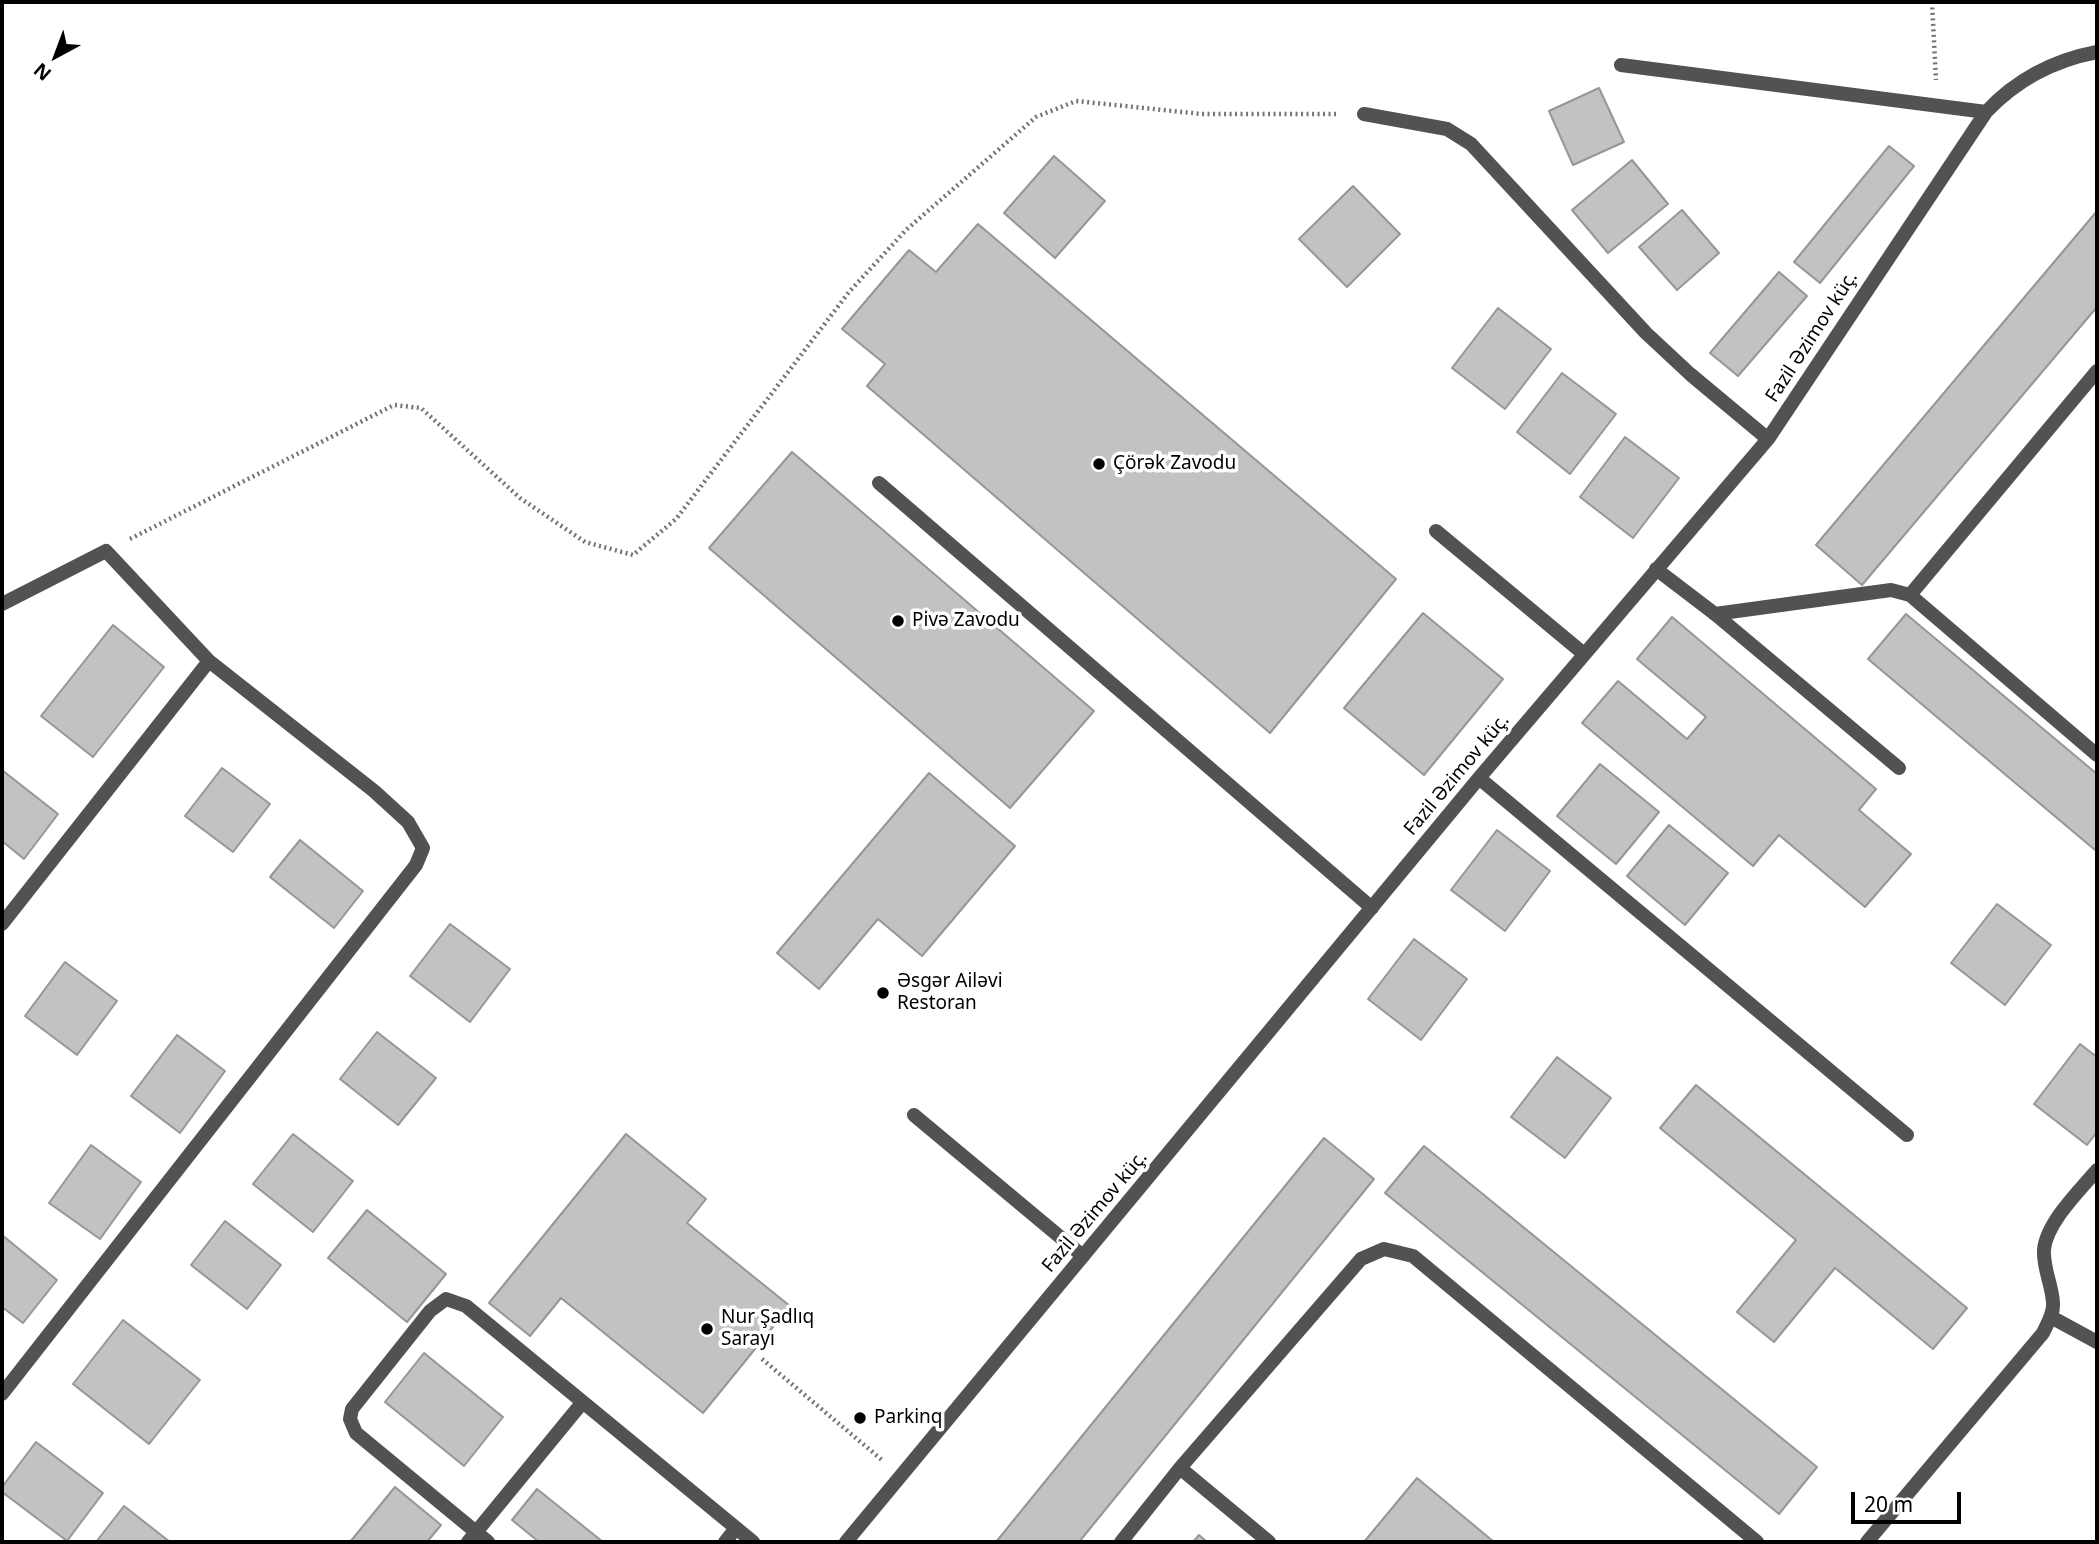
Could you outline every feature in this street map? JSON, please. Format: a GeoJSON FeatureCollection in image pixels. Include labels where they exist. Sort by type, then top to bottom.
{"type":"FeatureCollection","features":[{"type":"Feature","properties":{"kind":"street","name":"Fazil Əzimov küç."},"geometry":{"type":"LineString","coordinates":[[846,1542],[1479,778],[1768,439],[1986,111],[2004,93],[2041,70],[2079,55],[2097,52]]}},
{"type":"Feature","properties":{"kind":"street"},"geometry":{"type":"LineString","coordinates":[[1621,65],[1986,111]]}},
{"type":"Feature","properties":{"kind":"street"},"geometry":{"type":"LineString","coordinates":[[1364,114],[1447,129],[1471,144],[1646,333],[1768,439]]}},
{"type":"Feature","properties":{"kind":"street"},"geometry":{"type":"LineString","coordinates":[[1910,595],[2097,371]]}},
{"type":"Feature","properties":{"kind":"street"},"geometry":{"type":"LineString","coordinates":[[879,483],[1372,908]]}},
{"type":"Feature","properties":{"kind":"street"},"geometry":{"type":"LineString","coordinates":[[1436,531],[1584,654]]}},
{"type":"Feature","properties":{"kind":"street"},"geometry":{"type":"LineString","coordinates":[[2,604],[106,551],[209,662],[374,791],[408,822],[423,848],[416,865],[2,1394]]}},
{"type":"Feature","properties":{"kind":"street"},"geometry":{"type":"LineString","coordinates":[[1656,569],[1715,614],[1899,768]]}},
{"type":"Feature","properties":{"kind":"street"},"geometry":{"type":"LineString","coordinates":[[1715,614],[1891,590],[1910,595],[2097,755]]}},
{"type":"Feature","properties":{"kind":"street"},"geometry":{"type":"LineString","coordinates":[[2,924],[209,662]]}},
{"type":"Feature","properties":{"kind":"street"},"geometry":{"type":"LineString","coordinates":[[1479,778],[1907,1135]]}},
{"type":"Feature","properties":{"kind":"street"},"geometry":{"type":"LineString","coordinates":[[914,1115],[1083,1256]]}},
{"type":"Feature","properties":{"kind":"street"},"geometry":{"type":"LineString","coordinates":[[1867,1542],[2043,1333],[2054,1304],[2044,1269],[2044,1248],[2048,1233],[2097,1170]]}},
{"type":"Feature","properties":{"kind":"street"},"geometry":{"type":"LineString","coordinates":[[1121,1542],[1180,1468],[1361,1259],[1384,1249],[1413,1256],[1757,1542]]}},
{"type":"Feature","properties":{"kind":"street"},"geometry":{"type":"LineString","coordinates":[[488,1542],[472,1537],[356,1433],[349,1419],[352,1409],[430,1311],[446,1299],[466,1307],[753,1542]]}},
{"type":"Feature","properties":{"kind":"street"},"geometry":{"type":"LineString","coordinates":[[2051,1317],[2097,1342]]}},
{"type":"Feature","properties":{"kind":"street"},"geometry":{"type":"LineString","coordinates":[[472,1537],[582,1403]]}},
{"type":"Feature","properties":{"kind":"street"},"geometry":{"type":"LineString","coordinates":[[1180,1468],[1269,1542]]}},
{"type":"Feature","properties":{"kind":"street"},"geometry":{"type":"LineString","coordinates":[[725,1542],[736,1528]]}},
{"type":"Feature","properties":{"kind":"path"},"geometry":{"type":"LineString","coordinates":[[1932,2],[1937,106]]}},
{"type":"Feature","properties":{"kind":"path"},"geometry":{"type":"LineString","coordinates":[[106,551],[394,405],[421,408],[520,498],[586,542],[633,555],[676,519],[849,292],[906,230],[1036,117],[1076,101],[1202,114],[1364,114]]}},
{"type":"Feature","properties":{"kind":"path"},"geometry":{"type":"LineString","coordinates":[[762,1359],[901,1476]]}},
{"type":"Feature","properties":{"kind":"building"},"geometry":{"type":"Polygon","coordinates":[[[1599,88],[1624,142],[1573,165],[1549,111],[1599,88]]]}},
{"type":"Feature","properties":{"kind":"building"},"geometry":{"type":"Polygon","coordinates":[[[1889,146],[1914,166],[1820,283],[1794,262],[1889,146]]]}},
{"type":"Feature","properties":{"kind":"building"},"geometry":{"type":"Polygon","coordinates":[[[1054,156],[1105,201],[1055,258],[1004,213],[1054,156]]]}},
{"type":"Feature","properties":{"kind":"building"},"geometry":{"type":"Polygon","coordinates":[[[1632,160],[1668,204],[1608,253],[1572,210],[1632,160]]]}},
{"type":"Feature","properties":{"kind":"building"},"geometry":{"type":"Polygon","coordinates":[[[1353,186],[1400,234],[1347,287],[1299,239],[1353,186]]]}},
{"type":"Feature","properties":{"kind":"building"},"geometry":{"type":"Polygon","coordinates":[[[1682,210],[1719,253],[1677,290],[1639,247],[1682,210]]]}},
{"type":"Feature","properties":{"kind":"building"},"geometry":{"type":"Polygon","coordinates":[[[2097,211],[2097,307],[1862,585],[1816,545],[2097,211]]]}},
{"type":"Feature","properties":{"kind":"building"},"geometry":{"type":"Polygon","coordinates":[[[978,224],[1396,579],[1270,733],[867,386],[885,364],[842,329],[909,250],[936,272],[978,224]]]}},
{"type":"Feature","properties":{"kind":"building"},"geometry":{"type":"Polygon","coordinates":[[[1779,272],[1807,296],[1738,376],[1710,353],[1779,272]]]}},
{"type":"Feature","properties":{"kind":"building"},"geometry":{"type":"Polygon","coordinates":[[[1498,308],[1551,349],[1505,409],[1452,368],[1498,308]]]}},
{"type":"Feature","properties":{"kind":"building"},"geometry":{"type":"Polygon","coordinates":[[[1562,373],[1616,414],[1570,474],[1517,432],[1562,373]]]}},
{"type":"Feature","properties":{"kind":"building"},"geometry":{"type":"Polygon","coordinates":[[[1625,437],[1679,478],[1633,538],[1580,497],[1625,437]]]}},
{"type":"Feature","properties":{"kind":"building"},"geometry":{"type":"Polygon","coordinates":[[[792,452],[1094,711],[1010,808],[709,548],[792,452]]]}},
{"type":"Feature","properties":{"kind":"building"},"geometry":{"type":"Polygon","coordinates":[[[1423,613],[1503,679],[1424,775],[1344,708],[1423,613]]]}},
{"type":"Feature","properties":{"kind":"building"},"geometry":{"type":"Polygon","coordinates":[[[1906,614],[2097,774],[2095,850],[1868,659],[1906,614]]]}},
{"type":"Feature","properties":{"kind":"building"},"geometry":{"type":"Polygon","coordinates":[[[1672,617],[1876,789],[1859,810],[1911,854],[1865,907],[1779,835],[1753,866],[1582,723],[1618,681],[1687,739],[1706,717],[1637,659],[1672,617]]]}},
{"type":"Feature","properties":{"kind":"building"},"geometry":{"type":"Polygon","coordinates":[[[113,625],[164,667],[93,757],[41,716],[113,625]]]}},
{"type":"Feature","properties":{"kind":"building"},"geometry":{"type":"Polygon","coordinates":[[[1600,764],[1659,812],[1616,864],[1557,816],[1600,764]]]}},
{"type":"Feature","properties":{"kind":"building"},"geometry":{"type":"Polygon","coordinates":[[[222,768],[270,804],[233,852],[185,816],[222,768]]]}},
{"type":"Feature","properties":{"kind":"building"},"geometry":{"type":"Polygon","coordinates":[[[2,770],[58,814],[24,859],[2,841],[2,770]]]}},
{"type":"Feature","properties":{"kind":"building"},"geometry":{"type":"Polygon","coordinates":[[[929,773],[1015,846],[922,956],[878,919],[819,989],[777,953],[929,773]]]}},
{"type":"Feature","properties":{"kind":"building"},"geometry":{"type":"Polygon","coordinates":[[[1669,825],[1728,873],[1685,925],[1627,876],[1669,825]]]}},
{"type":"Feature","properties":{"kind":"building"},"geometry":{"type":"Polygon","coordinates":[[[1497,830],[1550,871],[1505,931],[1451,890],[1497,830]]]}},
{"type":"Feature","properties":{"kind":"building"},"geometry":{"type":"Polygon","coordinates":[[[300,840],[363,891],[334,928],[270,877],[300,840]]]}},
{"type":"Feature","properties":{"kind":"building"},"geometry":{"type":"Polygon","coordinates":[[[1997,904],[2051,945],[2005,1005],[1951,963],[1997,904]]]}},
{"type":"Feature","properties":{"kind":"building"},"geometry":{"type":"Polygon","coordinates":[[[450,924],[510,969],[470,1022],[410,976],[450,924]]]}},
{"type":"Feature","properties":{"kind":"building"},"geometry":{"type":"Polygon","coordinates":[[[1414,939],[1467,979],[1421,1040],[1368,999],[1414,939]]]}},
{"type":"Feature","properties":{"kind":"building"},"geometry":{"type":"Polygon","coordinates":[[[65,962],[117,1001],[77,1055],[25,1016],[65,962]]]}},
{"type":"Feature","properties":{"kind":"building"},"geometry":{"type":"Polygon","coordinates":[[[377,1032],[436,1078],[398,1125],[340,1079],[377,1032]]]}},
{"type":"Feature","properties":{"kind":"building"},"geometry":{"type":"Polygon","coordinates":[[[177,1035],[225,1071],[180,1133],[131,1096],[177,1035]]]}},
{"type":"Feature","properties":{"kind":"building"},"geometry":{"type":"Polygon","coordinates":[[[2080,1044],[2097,1057],[2097,1132],[2087,1145],[2034,1104],[2080,1044]]]}},
{"type":"Feature","properties":{"kind":"building"},"geometry":{"type":"Polygon","coordinates":[[[1557,1057],[1611,1098],[1565,1158],[1511,1117],[1557,1057]]]}},
{"type":"Feature","properties":{"kind":"building"},"geometry":{"type":"Polygon","coordinates":[[[1696,1085],[1967,1308],[1933,1349],[1835,1268],[1774,1342],[1737,1312],[1796,1240],[1660,1128],[1696,1085]]]}},
{"type":"Feature","properties":{"kind":"building"},"geometry":{"type":"Polygon","coordinates":[[[293,1134],[353,1181],[313,1232],[253,1184],[293,1134]]]}},
{"type":"Feature","properties":{"kind":"building"},"geometry":{"type":"Polygon","coordinates":[[[626,1134],[706,1199],[687,1223],[790,1306],[703,1413],[561,1298],[530,1336],[489,1303],[626,1134]]]}},
{"type":"Feature","properties":{"kind":"building"},"geometry":{"type":"Polygon","coordinates":[[[1324,1138],[1374,1179],[1079,1542],[996,1542],[1324,1138]]]}},
{"type":"Feature","properties":{"kind":"building"},"geometry":{"type":"Polygon","coordinates":[[[91,1145],[141,1182],[100,1239],[49,1203],[91,1145]]]}},
{"type":"Feature","properties":{"kind":"building"},"geometry":{"type":"Polygon","coordinates":[[[1424,1146],[1817,1467],[1779,1514],[1385,1193],[1424,1146]]]}},
{"type":"Feature","properties":{"kind":"building"},"geometry":{"type":"Polygon","coordinates":[[[367,1210],[446,1274],[407,1322],[328,1258],[367,1210]]]}},
{"type":"Feature","properties":{"kind":"building"},"geometry":{"type":"Polygon","coordinates":[[[225,1221],[281,1265],[247,1309],[191,1265],[225,1221]]]}},
{"type":"Feature","properties":{"kind":"building"},"geometry":{"type":"Polygon","coordinates":[[[2,1235],[57,1280],[23,1323],[2,1307],[2,1235]]]}},
{"type":"Feature","properties":{"kind":"building"},"geometry":{"type":"Polygon","coordinates":[[[123,1320],[200,1380],[149,1444],[73,1384],[123,1320]]]}},
{"type":"Feature","properties":{"kind":"building"},"geometry":{"type":"Polygon","coordinates":[[[424,1353],[503,1417],[464,1466],[385,1402],[424,1353]]]}},
{"type":"Feature","properties":{"kind":"building"},"geometry":{"type":"Polygon","coordinates":[[[36,1442],[103,1493],[67,1541],[2,1492],[2,1487],[36,1442]]]}},
{"type":"Feature","properties":{"kind":"building"},"geometry":{"type":"Polygon","coordinates":[[[1417,1478],[1494,1542],[1364,1542],[1417,1478]]]}},
{"type":"Feature","properties":{"kind":"building"},"geometry":{"type":"Polygon","coordinates":[[[395,1487],[441,1525],[427,1542],[350,1542],[395,1487]]]}},
{"type":"Feature","properties":{"kind":"building"},"geometry":{"type":"Polygon","coordinates":[[[537,1489],[603,1542],[539,1542],[512,1520],[537,1489]]]}},
{"type":"Feature","properties":{"kind":"building"},"geometry":{"type":"Polygon","coordinates":[[[124,1506],[170,1542],[96,1542],[124,1506]]]}},
{"type":"Feature","properties":{"kind":"building"},"geometry":{"type":"Polygon","coordinates":[[[1199,1535],[1207,1542],[1193,1542],[1199,1535]]]}},
{"type":"Feature","properties":{"kind":"place","name":"Çörək Zavodu"},"geometry":{"type":"Point","coordinates":[1099,464]}},
{"type":"Feature","properties":{"kind":"place","name":"Pivə Zavodu"},"geometry":{"type":"Point","coordinates":[898,621]}},
{"type":"Feature","properties":{"kind":"place","name":"Əsgər Ailəvi Restoran"},"geometry":{"type":"Point","coordinates":[883,993]}},
{"type":"Feature","properties":{"kind":"place","name":"Nur Şadlıq Sarayı"},"geometry":{"type":"Point","coordinates":[707,1329]}},
{"type":"Feature","properties":{"kind":"place","name":"Parkinq"},"geometry":{"type":"Point","coordinates":[860,1418]}}]}
